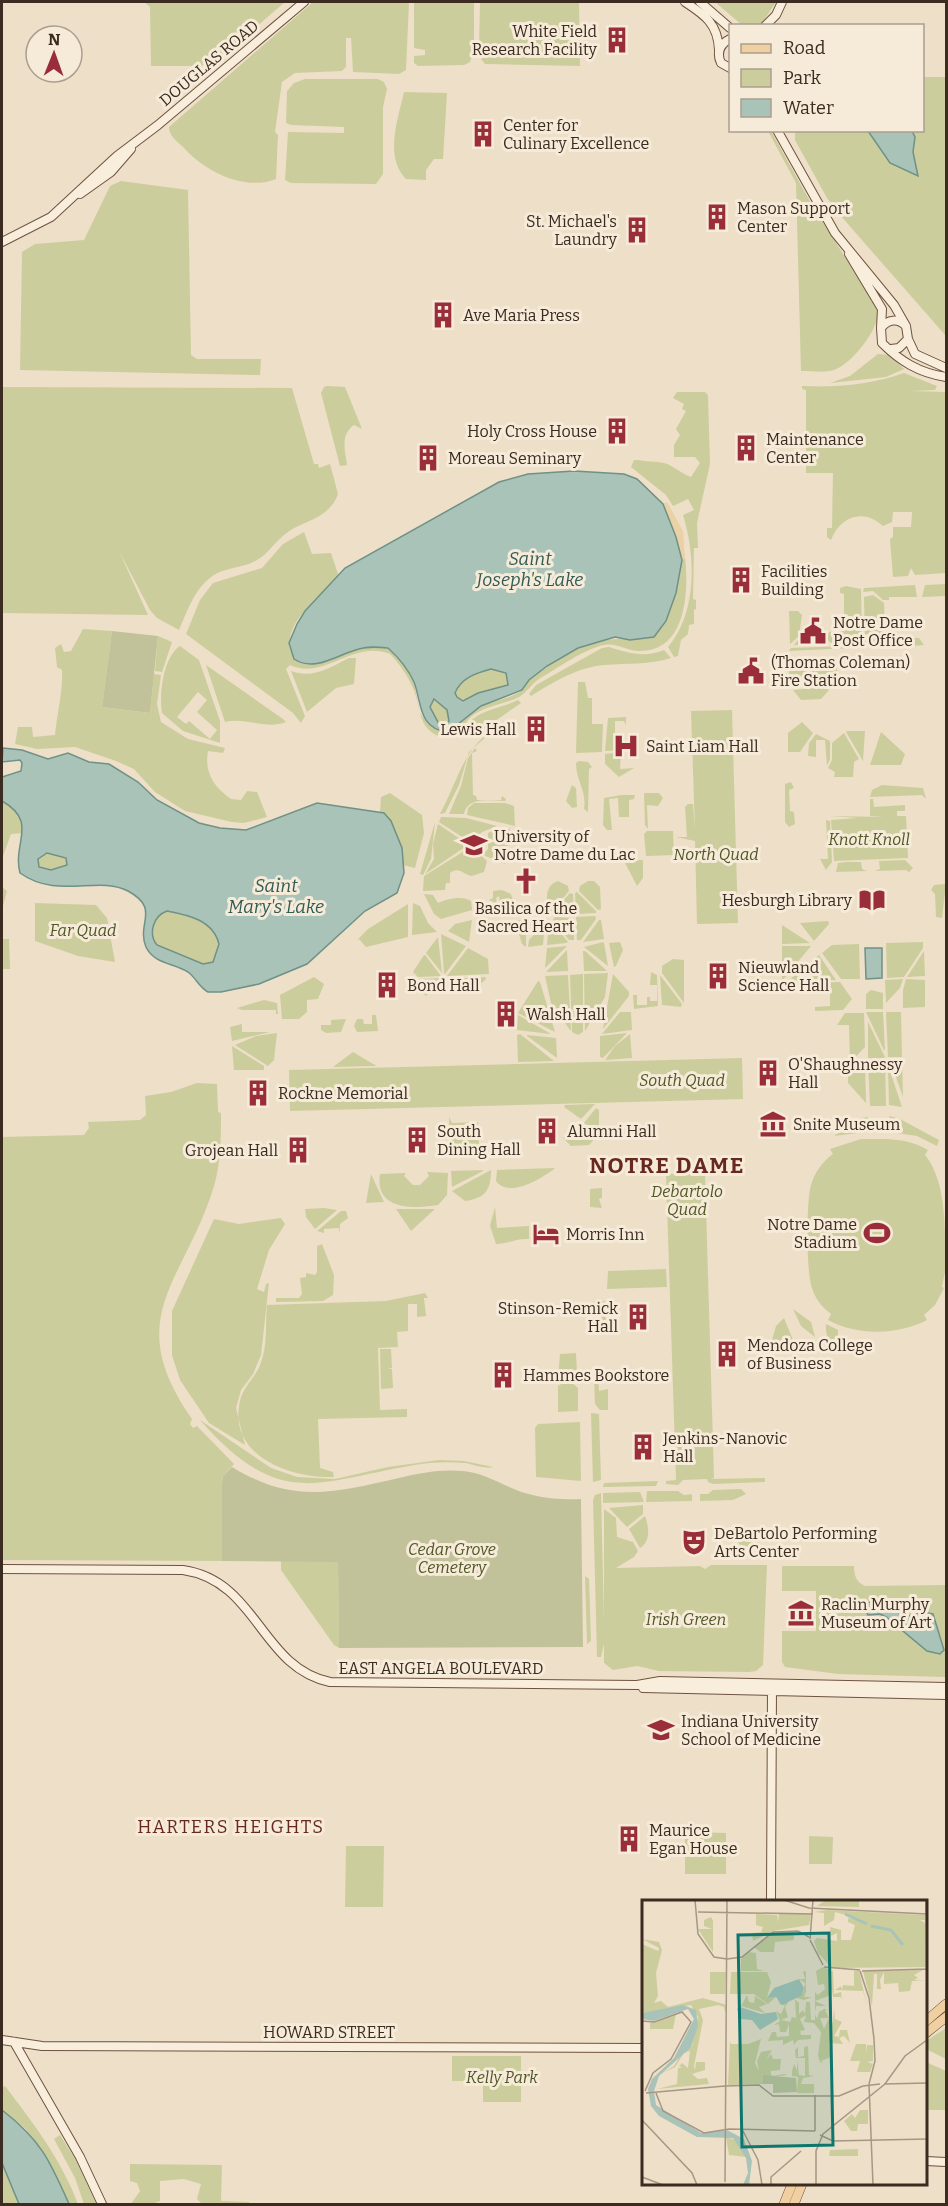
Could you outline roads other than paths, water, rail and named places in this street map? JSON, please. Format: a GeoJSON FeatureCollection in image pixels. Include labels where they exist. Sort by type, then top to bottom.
{"type":"FeatureCollection","features":[{"type":"Feature","properties":{"kind":"main road"},"geometry":{"type":"LineString","coordinates":[[927,2020],[946,2004]]}},
{"type":"Feature","properties":{"kind":"main road"},"geometry":{"type":"LineString","coordinates":[[927,2032],[946,2017]]}},
{"type":"Feature","properties":{"kind":"main road"},"geometry":{"type":"LineString","coordinates":[[784,2205],[792,2185]]}},
{"type":"Feature","properties":{"kind":"main road"},"geometry":{"type":"LineString","coordinates":[[794,2205],[802,2185]]}},
{"type":"Feature","properties":{"kind":"street","name":"DOUGLAS ROAD"},"geometry":{"type":"LineString","coordinates":[[2,242],[37,226],[77,195],[106,165],[133,146],[304,2]]}},
{"type":"Feature","properties":{"kind":"street"},"geometry":{"type":"LineString","coordinates":[[685,2],[712,23],[718,35],[719,59],[727,67]]}},
{"type":"Feature","properties":{"kind":"street"},"geometry":{"type":"LineString","coordinates":[[700,2],[729,27]]}},
{"type":"Feature","properties":{"kind":"street"},"geometry":{"type":"LineString","coordinates":[[767,24],[776,15],[782,2]]}},
{"type":"Feature","properties":{"kind":"street"},"geometry":{"type":"LineString","coordinates":[[776,15],[776,24]]}},
{"type":"Feature","properties":{"kind":"street"},"geometry":{"type":"LineString","coordinates":[[719,50],[724,42],[729,40]]}},
{"type":"Feature","properties":{"kind":"street"},"geometry":{"type":"LineString","coordinates":[[778,132],[817,202],[882,309],[880,339],[899,358],[918,370],[946,377]]}},
{"type":"Feature","properties":{"kind":"street"},"geometry":{"type":"LineString","coordinates":[[845,246],[894,305],[906,326],[908,339],[915,354],[946,368]]}},
{"type":"Feature","properties":{"kind":"street"},"geometry":{"type":"LineString","coordinates":[[881,328],[893,320],[906,326]]}},
{"type":"Feature","properties":{"kind":"street"},"geometry":{"type":"LineString","coordinates":[[891,349],[899,348],[908,339]]}},
{"type":"Feature","properties":{"kind":"street","name":"EAST ANGELA BOULEVARD"},"geometry":{"type":"LineString","coordinates":[[2,1569],[183,1570],[208,1576],[235,1594],[292,1666],[314,1678],[330,1682],[637,1684],[660,1681],[946,1695]]}},
{"type":"Feature","properties":{"kind":"street"},"geometry":{"type":"LineString","coordinates":[[771,1900],[772,1687]]}},
{"type":"Feature","properties":{"kind":"street","name":"EAST ANGELA BOULEVARD"},"geometry":{"type":"LineString","coordinates":[[772,1687],[946,1687]]}},
{"type":"Feature","properties":{"kind":"street","name":"HOWARD STREET"},"geometry":{"type":"LineString","coordinates":[[2,2040],[42,2046],[642,2048]]}},
{"type":"Feature","properties":{"kind":"street"},"geometry":{"type":"LineString","coordinates":[[14,2042],[80,2157],[102,2205]]}},
{"type":"Feature","properties":{"kind":"street"},"geometry":{"type":"LineString","coordinates":[[927,2161],[946,2162]]}},
{"type":"Feature","properties":{"kind":"water"},"geometry":{"type":"Polygon","coordinates":[[[869,132],[912,132],[915,137],[913,152],[918,176],[890,163],[869,132]]]}},
{"type":"Feature","properties":{"kind":"water","name":"Saint Joseph's Lake"},"geometry":{"type":"Polygon","coordinates":[[[574,471],[624,474],[637,479],[663,504],[682,560],[676,593],[666,621],[654,637],[630,640],[615,637],[578,648],[547,666],[529,680],[522,690],[481,706],[448,732],[438,730],[426,720],[412,677],[388,648],[363,648],[310,664],[294,659],[289,643],[297,624],[305,611],[345,568],[499,482],[528,474],[574,471]],[[491,669],[475,674],[461,683],[455,693],[457,697],[463,701],[478,693],[508,685],[506,673],[491,669]],[[434,699],[430,707],[439,724],[445,725],[449,721],[447,710],[434,699]]]}},
{"type":"Feature","properties":{"kind":"water","name":"Saint Mary's Lake"},"geometry":{"type":"Polygon","coordinates":[[[3,748],[22,750],[48,759],[68,753],[89,762],[109,764],[138,782],[157,800],[199,823],[220,828],[246,830],[317,803],[384,813],[391,821],[402,848],[404,873],[397,893],[365,911],[307,964],[259,984],[221,992],[208,992],[188,972],[159,960],[150,953],[144,938],[146,910],[138,898],[128,891],[104,885],[49,885],[34,881],[20,873],[18,862],[22,825],[13,809],[2,801],[2,777],[21,771],[22,763],[20,760],[2,762],[3,748]],[[47,853],[38,859],[39,867],[51,870],[67,865],[66,858],[47,853]],[[167,911],[158,917],[153,926],[154,941],[157,945],[203,964],[213,962],[219,944],[211,929],[199,920],[167,911]]]}},
{"type":"Feature","properties":{"kind":"water"},"geometry":{"type":"Polygon","coordinates":[[[865,948],[882,948],[882,978],[866,979],[865,948]]]}},
{"type":"Feature","properties":{"kind":"water"},"geometry":{"type":"Polygon","coordinates":[[[870,1602],[887,1605],[905,1617],[922,1612],[933,1614],[944,1650],[940,1654],[927,1651],[886,1617],[880,1614],[868,1615],[864,1607],[870,1602]]]}},
{"type":"Feature","properties":{"kind":"water"},"geometry":{"type":"Polygon","coordinates":[[[2,2110],[26,2131],[43,2152],[69,2204],[19,2204],[2,2163],[2,2110]]]}},
{"type":"Feature","properties":{"kind":"place","name":"White Field Research Facility"},"geometry":{"type":"Point","coordinates":[617,40]}},
{"type":"Feature","properties":{"kind":"place","name":"Center for Culinary Excellence"},"geometry":{"type":"Point","coordinates":[483,134]}},
{"type":"Feature","properties":{"kind":"place","name":"Mason Support Center"},"geometry":{"type":"Point","coordinates":[717,217]}},
{"type":"Feature","properties":{"kind":"place","name":"St. Michael's Laundry"},"geometry":{"type":"Point","coordinates":[637,230]}},
{"type":"Feature","properties":{"kind":"place","name":"Ave Maria Press"},"geometry":{"type":"Point","coordinates":[443,315]}},
{"type":"Feature","properties":{"kind":"place","name":"Holy Cross House"},"geometry":{"type":"Point","coordinates":[617,431]}},
{"type":"Feature","properties":{"kind":"place","name":"Maintenance Center"},"geometry":{"type":"Point","coordinates":[746,448]}},
{"type":"Feature","properties":{"kind":"place","name":"Moreau Seminary"},"geometry":{"type":"Point","coordinates":[428,458]}},
{"type":"Feature","properties":{"kind":"place","name":"Facilities Building"},"geometry":{"type":"Point","coordinates":[741,580]}},
{"type":"Feature","properties":{"kind":"place","name":"Notre Dame Post Office"},"geometry":{"type":"Point","coordinates":[813,631]}},
{"type":"Feature","properties":{"kind":"place","name":"(Thomas Coleman) Fire Station"},"geometry":{"type":"Point","coordinates":[751,671]}},
{"type":"Feature","properties":{"kind":"place","name":"Lewis Hall"},"geometry":{"type":"Point","coordinates":[536,729]}},
{"type":"Feature","properties":{"kind":"place","name":"Saint Liam Hall"},"geometry":{"type":"Point","coordinates":[626,746]}},
{"type":"Feature","properties":{"kind":"place","name":"University of Notre Dame du Lac"},"geometry":{"type":"Point","coordinates":[474,845]}},
{"type":"Feature","properties":{"kind":"place","name":"Basilica of the Sacred Heart"},"geometry":{"type":"Point","coordinates":[526,881]}},
{"type":"Feature","properties":{"kind":"place","name":"Hesburgh Library"},"geometry":{"type":"Point","coordinates":[872,900]}},
{"type":"Feature","properties":{"kind":"place","name":"Nieuwland Science Hall"},"geometry":{"type":"Point","coordinates":[718,976]}},
{"type":"Feature","properties":{"kind":"place","name":"Bond Hall"},"geometry":{"type":"Point","coordinates":[387,985]}},
{"type":"Feature","properties":{"kind":"place","name":"Walsh Hall"},"geometry":{"type":"Point","coordinates":[506,1014]}},
{"type":"Feature","properties":{"kind":"place","name":"O'Shaughnessy Hall"},"geometry":{"type":"Point","coordinates":[768,1073]}},
{"type":"Feature","properties":{"kind":"place","name":"Rockne Memorial"},"geometry":{"type":"Point","coordinates":[258,1093]}},
{"type":"Feature","properties":{"kind":"place","name":"Snite Museum"},"geometry":{"type":"Point","coordinates":[773,1124]}},
{"type":"Feature","properties":{"kind":"place","name":"Alumni Hall"},"geometry":{"type":"Point","coordinates":[547,1131]}},
{"type":"Feature","properties":{"kind":"place","name":"South Dining Hall"},"geometry":{"type":"Point","coordinates":[417,1140]}},
{"type":"Feature","properties":{"kind":"place","name":"Grojean Hall"},"geometry":{"type":"Point","coordinates":[298,1150]}},
{"type":"Feature","properties":{"kind":"place","name":"Notre Dame Stadium"},"geometry":{"type":"Point","coordinates":[877,1233]}},
{"type":"Feature","properties":{"kind":"place","name":"Morris Inn"},"geometry":{"type":"Point","coordinates":[546,1234]}},
{"type":"Feature","properties":{"kind":"place","name":"Stinson-Remick Hall"},"geometry":{"type":"Point","coordinates":[638,1317]}},
{"type":"Feature","properties":{"kind":"place","name":"Mendoza College of Business"},"geometry":{"type":"Point","coordinates":[727,1354]}},
{"type":"Feature","properties":{"kind":"place","name":"Hammes Bookstore"},"geometry":{"type":"Point","coordinates":[503,1375]}},
{"type":"Feature","properties":{"kind":"place","name":"Jenkins-Nanovic Hall"},"geometry":{"type":"Point","coordinates":[643,1447]}},
{"type":"Feature","properties":{"kind":"place","name":"DeBartolo Performing Arts Center"},"geometry":{"type":"Point","coordinates":[694,1542]}},
{"type":"Feature","properties":{"kind":"place","name":"Raclin Murphy Museum of Art"},"geometry":{"type":"Point","coordinates":[801,1613]}},
{"type":"Feature","properties":{"kind":"place","name":"Indiana University School of Medicine"},"geometry":{"type":"Point","coordinates":[661,1730]}},
{"type":"Feature","properties":{"kind":"place","name":"Maurice Egan House"},"geometry":{"type":"Point","coordinates":[629,1839]}},
{"type":"Feature","properties":{"kind":"district","name":"NOTRE DAME"},"geometry":{"type":"Point","coordinates":[667,1165]}},
{"type":"Feature","properties":{"kind":"district","name":"HARTERS HEIGHTS"},"geometry":{"type":"Point","coordinates":[231,1827]}},
{"type":"Feature","properties":{"kind":"park label","name":"Knott Knoll"},"geometry":{"type":"Point","coordinates":[869,839]}},
{"type":"Feature","properties":{"kind":"park label","name":"North Quad"},"geometry":{"type":"Point","coordinates":[716,854]}},
{"type":"Feature","properties":{"kind":"park label","name":"Far Quad"},"geometry":{"type":"Point","coordinates":[83,930]}},
{"type":"Feature","properties":{"kind":"park label","name":"South Quad"},"geometry":{"type":"Point","coordinates":[682,1080]}},
{"type":"Feature","properties":{"kind":"park label","name":"Debartolo Quad"},"geometry":{"type":"Point","coordinates":[687,1200]}},
{"type":"Feature","properties":{"kind":"park label","name":"Cedar Grove Cemetery"},"geometry":{"type":"Point","coordinates":[452,1558]}},
{"type":"Feature","properties":{"kind":"park label","name":"Irish Green"},"geometry":{"type":"Point","coordinates":[686,1619]}},
{"type":"Feature","properties":{"kind":"park label","name":"Kelly Park"},"geometry":{"type":"Point","coordinates":[502,2077]}}]}
